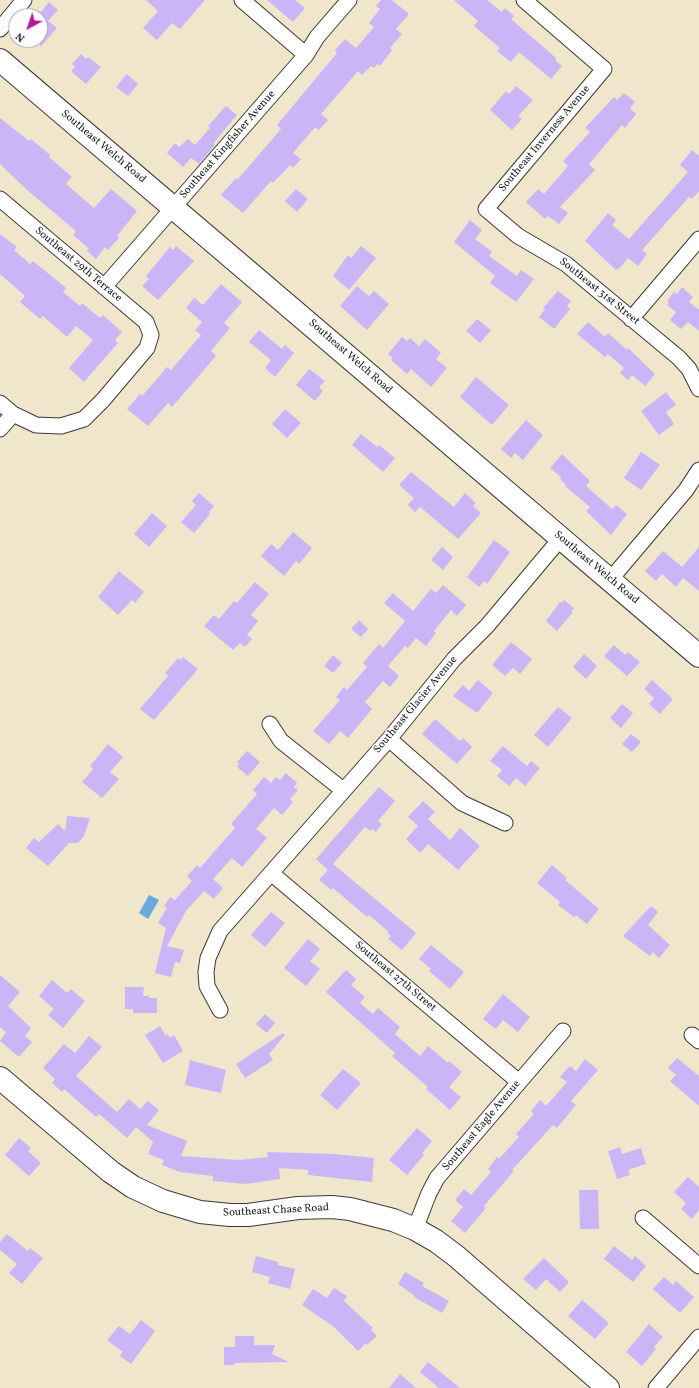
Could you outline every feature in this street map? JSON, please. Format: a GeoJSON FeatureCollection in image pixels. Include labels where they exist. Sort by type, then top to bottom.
{"type":"FeatureCollection","features":[{"type":"Feature","properties":{"kind":"street"},"geometry":{"type":"LineString","coordinates":[[0,29],[24,0]]}},
{"type":"Feature","properties":{"kind":"street"},"geometry":{"type":"LineString","coordinates":[[242,0],[306,55]]}},
{"type":"Feature","properties":{"kind":"street","name":"Southeast Kingfisher Avenue"},"geometry":{"type":"LineString","coordinates":[[104,287],[306,55],[317,37],[349,0]]}},
{"type":"Feature","properties":{"kind":"street","name":"Southeast Inverness Avenue"},"geometry":{"type":"LineString","coordinates":[[486,208],[604,69],[524,0]]}},
{"type":"Feature","properties":{"kind":"street","name":"Southeast Welch Road"},"geometry":{"type":"LineString","coordinates":[[0,60],[699,656]]}},
{"type":"Feature","properties":{"kind":"street","name":"Southeast 29th Terrace"},"geometry":{"type":"LineString","coordinates":[[0,199],[146,322],[151,336],[147,348],[103,400],[84,419],[67,425],[49,426],[36,424],[13,414]]}},
{"type":"Feature","properties":{"kind":"street","name":"Southeast 31st Street"},"geometry":{"type":"LineString","coordinates":[[486,208],[518,236],[566,264],[679,358],[689,370],[699,389]]}},
{"type":"Feature","properties":{"kind":"street"},"geometry":{"type":"LineString","coordinates":[[631,319],[699,239]]}},
{"type":"Feature","properties":{"kind":"street"},"geometry":{"type":"LineString","coordinates":[[0,404],[13,414],[0,429]]}},
{"type":"Feature","properties":{"kind":"street"},"geometry":{"type":"LineString","coordinates":[[610,580],[686,490],[699,470]]}},
{"type":"Feature","properties":{"kind":"street","name":"Southeast Glacier Avenue"},"geometry":{"type":"LineString","coordinates":[[220,1010],[207,986],[206,972],[213,944],[220,931],[389,739],[454,659],[487,626],[560,538]]}},
{"type":"Feature","properties":{"kind":"street"},"geometry":{"type":"LineString","coordinates":[[270,724],[281,741],[343,790]]}},
{"type":"Feature","properties":{"kind":"street"},"geometry":{"type":"LineString","coordinates":[[389,739],[462,803],[505,824]]}},
{"type":"Feature","properties":{"kind":"street","name":"Southeast 27th Street"},"geometry":{"type":"LineString","coordinates":[[271,872],[519,1082]]}},
{"type":"Feature","properties":{"kind":"street","name":"Southeast Eagle Avenue"},"geometry":{"type":"LineString","coordinates":[[415,1229],[429,1193],[438,1178],[563,1031]]}},
{"type":"Feature","properties":{"kind":"street","name":"Southeast Chase Road"},"geometry":{"type":"LineString","coordinates":[[0,1078],[111,1172],[133,1187],[163,1201],[200,1212],[230,1215],[248,1215],[315,1207],[350,1209],[394,1220],[415,1229],[436,1241],[456,1256],[608,1388]]}},
{"type":"Feature","properties":{"kind":"street"},"geometry":{"type":"LineString","coordinates":[[643,1218],[699,1266]]}},
{"type":"Feature","properties":{"kind":"street"},"geometry":{"type":"LineString","coordinates":[[656,1388],[699,1337]]}},
{"type":"Feature","properties":{"kind":"water"},"geometry":{"type":"Polygon","coordinates":[[[149,895],[159,900],[148,919],[139,913],[149,895]]]}},
{"type":"Feature","properties":{"kind":"building"},"geometry":{"type":"Polygon","coordinates":[[[146,0],[205,0],[180,29],[172,23],[157,40],[143,28],[158,11],[146,0]]]}},
{"type":"Feature","properties":{"kind":"building"},"geometry":{"type":"Polygon","coordinates":[[[267,0],[295,0],[305,8],[293,22],[267,0]]]}},
{"type":"Feature","properties":{"kind":"building"},"geometry":{"type":"Polygon","coordinates":[[[381,0],[392,0],[409,14],[396,29],[402,34],[390,48],[392,50],[380,66],[377,64],[374,68],[371,66],[362,75],[358,71],[321,114],[328,120],[319,130],[315,127],[293,153],[301,159],[293,168],[290,165],[273,183],[271,181],[243,213],[221,195],[236,178],[238,179],[281,129],[277,125],[337,53],[335,50],[345,39],[356,48],[374,27],[369,23],[380,9],[376,6],[381,0]]]}},
{"type":"Feature","properties":{"kind":"building"},"geometry":{"type":"Polygon","coordinates":[[[454,0],[487,0],[502,12],[505,8],[514,16],[511,19],[556,58],[555,60],[562,66],[551,79],[520,53],[518,53],[511,62],[497,51],[500,48],[474,26],[478,21],[454,0]]]}},
{"type":"Feature","properties":{"kind":"building"},"geometry":{"type":"Polygon","coordinates":[[[49,2],[58,10],[48,21],[48,8],[44,8],[49,2]]]}},
{"type":"Feature","properties":{"kind":"building"},"geometry":{"type":"Polygon","coordinates":[[[48,21],[57,28],[48,38],[48,21]]]}},
{"type":"Feature","properties":{"kind":"building"},"geometry":{"type":"Polygon","coordinates":[[[81,54],[86,59],[88,57],[101,67],[86,84],[71,71],[75,67],[72,64],[81,54]]]}},
{"type":"Feature","properties":{"kind":"building"},"geometry":{"type":"Polygon","coordinates":[[[127,74],[138,84],[128,96],[116,87],[127,74]]]}},
{"type":"Feature","properties":{"kind":"building"},"geometry":{"type":"Polygon","coordinates":[[[516,86],[533,100],[518,116],[522,119],[512,130],[490,110],[506,91],[509,94],[516,86]]]}},
{"type":"Feature","properties":{"kind":"building"},"geometry":{"type":"Polygon","coordinates":[[[624,93],[635,102],[630,108],[636,114],[625,128],[622,125],[589,164],[595,170],[560,207],[568,213],[559,224],[548,216],[545,219],[526,202],[538,189],[544,194],[568,166],[563,161],[590,132],[585,128],[614,97],[617,100],[624,93]]]}},
{"type":"Feature","properties":{"kind":"building"},"geometry":{"type":"Polygon","coordinates":[[[226,106],[237,115],[216,140],[214,143],[215,145],[199,164],[191,158],[183,167],[167,153],[175,143],[179,147],[188,139],[195,145],[210,128],[208,126],[226,106]]]}},
{"type":"Feature","properties":{"kind":"building"},"geometry":{"type":"Polygon","coordinates":[[[0,118],[29,141],[31,139],[50,155],[49,157],[72,177],[66,184],[94,208],[111,189],[137,211],[117,236],[119,238],[108,250],[105,247],[96,259],[87,251],[89,249],[73,235],[76,231],[27,190],[0,164],[0,118]]]}},
{"type":"Feature","properties":{"kind":"building"},"geometry":{"type":"Polygon","coordinates":[[[692,150],[699,156],[699,191],[692,199],[689,197],[642,250],[647,254],[638,266],[628,258],[619,269],[618,268],[616,270],[585,241],[608,213],[616,220],[612,225],[629,239],[688,172],[680,165],[692,150]]]}},
{"type":"Feature","properties":{"kind":"building"},"geometry":{"type":"Polygon","coordinates":[[[296,189],[308,199],[297,212],[285,201],[296,189]]]}},
{"type":"Feature","properties":{"kind":"building"},"geometry":{"type":"Polygon","coordinates":[[[470,220],[482,230],[475,239],[492,252],[489,256],[517,276],[521,270],[534,279],[516,302],[490,283],[495,276],[454,242],[470,220]]]}},
{"type":"Feature","properties":{"kind":"building"},"geometry":{"type":"Polygon","coordinates":[[[0,234],[17,247],[14,250],[30,264],[33,261],[66,288],[63,292],[80,306],[82,303],[100,318],[103,315],[122,332],[115,340],[118,343],[84,382],[69,368],[93,340],[76,326],[67,337],[43,316],[40,319],[20,302],[25,296],[0,274],[0,234]]]}},
{"type":"Feature","properties":{"kind":"building"},"geometry":{"type":"Polygon","coordinates":[[[176,246],[194,261],[158,300],[142,286],[149,279],[146,276],[170,247],[173,250],[176,246]]]}},
{"type":"Feature","properties":{"kind":"building"},"geometry":{"type":"Polygon","coordinates":[[[361,246],[376,258],[349,290],[333,276],[348,255],[351,258],[361,246]]]}},
{"type":"Feature","properties":{"kind":"building"},"geometry":{"type":"Polygon","coordinates":[[[221,284],[242,302],[224,323],[230,328],[211,351],[216,356],[172,407],[168,403],[148,426],[127,409],[140,394],[142,396],[167,367],[171,370],[201,335],[195,330],[202,322],[186,308],[194,298],[203,305],[221,284]]]}},
{"type":"Feature","properties":{"kind":"building"},"geometry":{"type":"Polygon","coordinates":[[[357,286],[369,296],[374,291],[389,304],[367,330],[340,306],[357,286]]]}},
{"type":"Feature","properties":{"kind":"building"},"geometry":{"type":"Polygon","coordinates":[[[682,287],[693,297],[689,302],[699,310],[699,331],[688,322],[681,329],[670,320],[676,312],[667,305],[669,303],[667,301],[674,292],[677,294],[682,287]]]}},
{"type":"Feature","properties":{"kind":"building"},"geometry":{"type":"Polygon","coordinates":[[[558,291],[571,301],[567,306],[570,309],[554,329],[539,317],[545,309],[543,308],[558,291]]]}},
{"type":"Feature","properties":{"kind":"building"},"geometry":{"type":"Polygon","coordinates":[[[477,319],[491,330],[480,343],[466,331],[477,319]]]}},
{"type":"Feature","properties":{"kind":"building"},"geometry":{"type":"Polygon","coordinates":[[[588,322],[605,337],[608,333],[627,350],[628,348],[655,374],[645,386],[632,375],[628,380],[620,373],[624,368],[608,354],[605,357],[577,334],[588,322]]]}},
{"type":"Feature","properties":{"kind":"building"},"geometry":{"type":"Polygon","coordinates":[[[259,330],[282,349],[285,345],[294,353],[275,377],[265,368],[271,360],[249,342],[259,330]]]}},
{"type":"Feature","properties":{"kind":"building"},"geometry":{"type":"Polygon","coordinates":[[[402,337],[407,341],[410,338],[419,346],[425,339],[441,353],[436,359],[447,368],[431,387],[411,369],[407,374],[391,360],[393,358],[388,354],[402,337]]]}},
{"type":"Feature","properties":{"kind":"building"},"geometry":{"type":"Polygon","coordinates":[[[309,369],[325,381],[319,387],[323,391],[315,401],[296,385],[309,369]]]}},
{"type":"Feature","properties":{"kind":"building"},"geometry":{"type":"Polygon","coordinates":[[[476,377],[509,405],[492,425],[460,397],[476,377]]]}},
{"type":"Feature","properties":{"kind":"building"},"geometry":{"type":"Polygon","coordinates":[[[666,392],[676,405],[666,412],[674,424],[659,435],[641,411],[666,392]]]}},
{"type":"Feature","properties":{"kind":"building"},"geometry":{"type":"Polygon","coordinates":[[[285,409],[301,423],[287,438],[272,424],[285,409]]]}},
{"type":"Feature","properties":{"kind":"building"},"geometry":{"type":"Polygon","coordinates":[[[526,420],[543,435],[523,460],[515,453],[511,458],[501,449],[526,420]]]}},
{"type":"Feature","properties":{"kind":"building"},"geometry":{"type":"Polygon","coordinates":[[[361,434],[377,447],[379,445],[395,458],[383,472],[352,445],[361,434]]]}},
{"type":"Feature","properties":{"kind":"building"},"geometry":{"type":"Polygon","coordinates":[[[641,452],[660,465],[641,490],[624,478],[641,452]]]}},
{"type":"Feature","properties":{"kind":"building"},"geometry":{"type":"Polygon","coordinates":[[[562,454],[590,481],[586,486],[612,509],[616,505],[627,514],[611,535],[586,511],[590,507],[565,486],[566,485],[560,479],[561,477],[550,468],[562,454]]]}},
{"type":"Feature","properties":{"kind":"building"},"geometry":{"type":"Polygon","coordinates":[[[411,472],[454,507],[465,493],[476,503],[473,506],[481,513],[458,539],[420,507],[415,512],[408,505],[414,498],[399,485],[411,472]]]}},
{"type":"Feature","properties":{"kind":"building"},"geometry":{"type":"Polygon","coordinates":[[[199,493],[214,506],[209,512],[210,514],[194,533],[181,522],[196,505],[192,501],[199,493]]]}},
{"type":"Feature","properties":{"kind":"building"},"geometry":{"type":"Polygon","coordinates":[[[152,513],[167,526],[149,547],[134,534],[152,513]]]}},
{"type":"Feature","properties":{"kind":"building"},"geometry":{"type":"Polygon","coordinates":[[[293,532],[312,548],[299,564],[296,561],[284,576],[261,556],[271,544],[278,550],[293,532]]]}},
{"type":"Feature","properties":{"kind":"building"},"geometry":{"type":"Polygon","coordinates":[[[494,540],[510,552],[487,584],[484,581],[479,587],[467,577],[494,540]]]}},
{"type":"Feature","properties":{"kind":"building"},"geometry":{"type":"Polygon","coordinates":[[[442,547],[453,557],[443,570],[431,560],[442,547]]]}},
{"type":"Feature","properties":{"kind":"building"},"geometry":{"type":"Polygon","coordinates":[[[699,547],[699,591],[683,578],[676,587],[662,574],[656,581],[645,571],[663,551],[682,567],[699,547]]]}},
{"type":"Feature","properties":{"kind":"building"},"geometry":{"type":"Polygon","coordinates":[[[119,571],[144,592],[135,603],[132,600],[118,615],[98,597],[119,571]]]}},
{"type":"Feature","properties":{"kind":"building"},"geometry":{"type":"Polygon","coordinates":[[[255,582],[269,594],[251,615],[258,621],[247,635],[252,639],[245,647],[240,643],[233,650],[204,626],[214,615],[219,619],[234,601],[237,603],[255,582]]]}},
{"type":"Feature","properties":{"kind":"building"},"geometry":{"type":"Polygon","coordinates":[[[443,585],[466,605],[457,616],[451,610],[434,631],[436,633],[426,646],[416,638],[408,648],[405,646],[388,666],[399,676],[390,687],[383,681],[365,702],[372,709],[348,738],[340,731],[329,744],[313,731],[340,700],[336,697],[344,687],[347,690],[367,667],[363,663],[379,644],[383,648],[405,621],[384,603],[393,593],[413,611],[431,589],[436,593],[443,585]]]}},
{"type":"Feature","properties":{"kind":"building"},"geometry":{"type":"Polygon","coordinates":[[[564,600],[574,608],[571,611],[573,612],[557,631],[546,621],[560,602],[562,603],[564,600]]]}},
{"type":"Feature","properties":{"kind":"building"},"geometry":{"type":"Polygon","coordinates":[[[359,620],[368,629],[361,637],[351,629],[359,620]]]}},
{"type":"Feature","properties":{"kind":"building"},"geometry":{"type":"Polygon","coordinates":[[[511,642],[532,659],[520,674],[513,668],[505,676],[492,665],[511,642]]]}},
{"type":"Feature","properties":{"kind":"building"},"geometry":{"type":"Polygon","coordinates":[[[614,645],[625,655],[628,652],[640,662],[627,676],[604,656],[614,645]]]}},
{"type":"Feature","properties":{"kind":"building"},"geometry":{"type":"Polygon","coordinates":[[[584,654],[597,666],[586,679],[573,667],[584,654]]]}},
{"type":"Feature","properties":{"kind":"building"},"geometry":{"type":"Polygon","coordinates":[[[333,655],[342,663],[333,673],[324,666],[333,655]]]}},
{"type":"Feature","properties":{"kind":"building"},"geometry":{"type":"Polygon","coordinates":[[[183,657],[198,669],[154,720],[140,709],[168,676],[165,673],[178,658],[180,660],[183,657]]]}},
{"type":"Feature","properties":{"kind":"building"},"geometry":{"type":"Polygon","coordinates":[[[478,680],[493,693],[477,713],[453,696],[463,685],[469,691],[478,680]]]}},
{"type":"Feature","properties":{"kind":"building"},"geometry":{"type":"Polygon","coordinates":[[[652,680],[673,699],[660,714],[649,704],[654,698],[644,689],[652,680]]]}},
{"type":"Feature","properties":{"kind":"building"},"geometry":{"type":"Polygon","coordinates":[[[622,704],[633,713],[621,728],[610,718],[622,704]]]}},
{"type":"Feature","properties":{"kind":"building"},"geometry":{"type":"Polygon","coordinates":[[[558,707],[572,718],[548,747],[534,735],[558,707]]]}},
{"type":"Feature","properties":{"kind":"building"},"geometry":{"type":"Polygon","coordinates":[[[435,719],[460,741],[463,738],[472,747],[457,764],[422,734],[435,719]]]}},
{"type":"Feature","properties":{"kind":"building"},"geometry":{"type":"Polygon","coordinates":[[[631,734],[641,742],[632,752],[622,744],[631,734]]]}},
{"type":"Feature","properties":{"kind":"building"},"geometry":{"type":"Polygon","coordinates":[[[108,744],[123,757],[110,772],[119,779],[102,798],[82,782],[93,769],[90,766],[108,744]]]}},
{"type":"Feature","properties":{"kind":"building"},"geometry":{"type":"Polygon","coordinates":[[[503,746],[527,766],[531,761],[540,768],[525,786],[516,778],[509,786],[497,776],[502,770],[490,761],[503,746]]]}},
{"type":"Feature","properties":{"kind":"building"},"geometry":{"type":"Polygon","coordinates":[[[247,751],[260,762],[248,776],[237,767],[239,764],[237,762],[247,751]]]}},
{"type":"Feature","properties":{"kind":"building"},"geometry":{"type":"Polygon","coordinates":[[[286,773],[297,783],[294,787],[298,790],[290,799],[293,802],[282,815],[274,808],[256,829],[267,838],[242,867],[232,858],[213,879],[223,888],[214,899],[204,891],[186,911],[167,946],[184,950],[180,963],[175,962],[171,977],[155,973],[166,928],[158,923],[167,908],[164,906],[170,897],[175,900],[192,881],[187,876],[197,865],[200,868],[235,828],[231,824],[257,794],[253,790],[264,777],[271,783],[276,777],[280,780],[286,773]]]}},
{"type":"Feature","properties":{"kind":"building"},"geometry":{"type":"Polygon","coordinates":[[[379,787],[395,801],[378,821],[382,824],[376,832],[372,829],[370,831],[365,827],[333,864],[416,933],[402,950],[388,939],[391,936],[387,933],[389,932],[369,915],[367,917],[333,888],[331,890],[319,880],[328,870],[316,859],[379,787]]]}},
{"type":"Feature","properties":{"kind":"building"},"geometry":{"type":"Polygon","coordinates":[[[423,801],[435,812],[428,819],[450,840],[460,828],[480,846],[458,870],[428,844],[420,853],[406,839],[418,826],[408,817],[423,801]]]}},
{"type":"Feature","properties":{"kind":"building"},"geometry":{"type":"Polygon","coordinates":[[[67,816],[90,818],[84,836],[78,843],[69,843],[48,866],[26,848],[34,838],[39,842],[58,824],[65,831],[67,816]]]}},
{"type":"Feature","properties":{"kind":"building"},"geometry":{"type":"Polygon","coordinates":[[[552,865],[567,878],[565,880],[599,909],[587,924],[576,915],[574,917],[558,905],[560,902],[537,883],[552,865]]]}},
{"type":"Feature","properties":{"kind":"building"},"geometry":{"type":"Polygon","coordinates":[[[651,906],[658,912],[648,925],[670,945],[659,958],[653,952],[650,956],[623,936],[651,906]]]}},
{"type":"Feature","properties":{"kind":"building"},"geometry":{"type":"Polygon","coordinates":[[[271,912],[285,923],[265,947],[251,935],[271,912]]]}},
{"type":"Feature","properties":{"kind":"building"},"geometry":{"type":"Polygon","coordinates":[[[308,939],[320,949],[310,961],[320,969],[306,986],[284,968],[308,939]]]}},
{"type":"Feature","properties":{"kind":"building"},"geometry":{"type":"Polygon","coordinates":[[[431,945],[464,972],[450,989],[429,971],[431,969],[419,959],[431,945]]]}},
{"type":"Feature","properties":{"kind":"building"},"geometry":{"type":"Polygon","coordinates":[[[346,970],[356,979],[351,985],[365,997],[360,1003],[373,1014],[378,1008],[400,1027],[395,1034],[420,1056],[428,1046],[448,1063],[449,1061],[462,1072],[449,1087],[461,1097],[450,1110],[426,1089],[428,1087],[392,1056],[395,1053],[326,992],[346,970]]]}},
{"type":"Feature","properties":{"kind":"building"},"geometry":{"type":"Polygon","coordinates":[[[0,975],[20,992],[8,1006],[31,1028],[25,1036],[32,1042],[19,1057],[0,1041],[6,1032],[0,1027],[0,975]]]}},
{"type":"Feature","properties":{"kind":"building"},"geometry":{"type":"Polygon","coordinates":[[[52,980],[67,993],[71,989],[85,1001],[63,1028],[48,1015],[54,1009],[39,996],[52,980]]]}},
{"type":"Feature","properties":{"kind":"building"},"geometry":{"type":"Polygon","coordinates":[[[125,987],[144,987],[143,996],[157,998],[157,1013],[133,1013],[133,1009],[125,1009],[125,987]]]}},
{"type":"Feature","properties":{"kind":"building"},"geometry":{"type":"Polygon","coordinates":[[[503,994],[530,1017],[518,1032],[503,1020],[496,1029],[483,1019],[503,994]]]}},
{"type":"Feature","properties":{"kind":"building"},"geometry":{"type":"Polygon","coordinates":[[[265,1014],[275,1023],[267,1033],[256,1024],[265,1014]]]}},
{"type":"Feature","properties":{"kind":"building"},"geometry":{"type":"Polygon","coordinates":[[[160,1026],[166,1036],[168,1034],[170,1038],[174,1035],[183,1051],[163,1063],[145,1035],[160,1026]]]}},
{"type":"Feature","properties":{"kind":"building"},"geometry":{"type":"Polygon","coordinates":[[[283,1033],[285,1035],[269,1054],[273,1060],[245,1078],[236,1064],[283,1033]]]}},
{"type":"Feature","properties":{"kind":"building"},"geometry":{"type":"Polygon","coordinates":[[[89,1036],[102,1047],[76,1076],[117,1112],[129,1099],[140,1109],[148,1101],[159,1110],[147,1125],[187,1141],[181,1156],[239,1160],[268,1157],[267,1152],[334,1154],[374,1158],[372,1182],[308,1175],[308,1170],[279,1168],[280,1179],[245,1184],[213,1181],[213,1176],[180,1172],[162,1165],[164,1160],[148,1154],[153,1142],[136,1127],[127,1138],[99,1114],[96,1117],[64,1089],[62,1092],[52,1083],[55,1079],[43,1068],[64,1044],[75,1053],[89,1036]]]}},
{"type":"Feature","properties":{"kind":"building"},"geometry":{"type":"Polygon","coordinates":[[[677,1058],[699,1076],[699,1106],[670,1081],[676,1075],[668,1068],[677,1058]]]}},
{"type":"Feature","properties":{"kind":"building"},"geometry":{"type":"Polygon","coordinates":[[[585,1059],[598,1070],[571,1101],[576,1105],[557,1128],[553,1125],[512,1170],[514,1171],[484,1206],[486,1208],[465,1233],[451,1221],[463,1207],[455,1200],[464,1189],[471,1195],[491,1172],[488,1169],[497,1157],[499,1159],[519,1137],[516,1134],[534,1114],[531,1111],[540,1100],[546,1106],[567,1082],[560,1077],[570,1066],[576,1071],[585,1059]]]}},
{"type":"Feature","properties":{"kind":"building"},"geometry":{"type":"Polygon","coordinates":[[[190,1060],[226,1070],[221,1093],[185,1085],[190,1060]]]}},
{"type":"Feature","properties":{"kind":"building"},"geometry":{"type":"Polygon","coordinates":[[[343,1069],[361,1083],[337,1110],[320,1095],[343,1069]]]}},
{"type":"Feature","properties":{"kind":"building"},"geometry":{"type":"Polygon","coordinates":[[[417,1128],[432,1141],[422,1153],[424,1155],[407,1175],[389,1160],[417,1128]]]}},
{"type":"Feature","properties":{"kind":"building"},"geometry":{"type":"Polygon","coordinates":[[[19,1138],[31,1148],[28,1151],[41,1163],[29,1176],[5,1155],[19,1138]]]}},
{"type":"Feature","properties":{"kind":"building"},"geometry":{"type":"Polygon","coordinates":[[[620,1147],[622,1154],[641,1148],[646,1164],[628,1170],[630,1175],[617,1179],[608,1151],[620,1147]]]}},
{"type":"Feature","properties":{"kind":"building"},"geometry":{"type":"Polygon","coordinates":[[[688,1177],[699,1187],[699,1210],[692,1219],[681,1209],[686,1203],[674,1192],[688,1177]]]}},
{"type":"Feature","properties":{"kind":"building"},"geometry":{"type":"Polygon","coordinates":[[[579,1190],[598,1190],[599,1229],[580,1229],[579,1190]]]}},
{"type":"Feature","properties":{"kind":"building"},"geometry":{"type":"Polygon","coordinates":[[[7,1234],[28,1251],[30,1248],[43,1258],[22,1284],[9,1273],[17,1264],[0,1250],[0,1242],[7,1234]]]}},
{"type":"Feature","properties":{"kind":"building"},"geometry":{"type":"Polygon","coordinates":[[[614,1246],[632,1260],[635,1256],[646,1266],[633,1282],[604,1259],[614,1246]]]}},
{"type":"Feature","properties":{"kind":"building"},"geometry":{"type":"Polygon","coordinates":[[[256,1256],[278,1262],[278,1265],[295,1269],[290,1289],[268,1283],[270,1277],[252,1272],[256,1256]]]}},
{"type":"Feature","properties":{"kind":"building"},"geometry":{"type":"Polygon","coordinates":[[[544,1258],[569,1282],[560,1292],[546,1279],[536,1290],[523,1279],[544,1258]]]}},
{"type":"Feature","properties":{"kind":"building"},"geometry":{"type":"Polygon","coordinates":[[[405,1272],[424,1283],[422,1286],[449,1301],[442,1313],[414,1297],[415,1296],[398,1284],[405,1272]]]}},
{"type":"Feature","properties":{"kind":"building"},"geometry":{"type":"Polygon","coordinates":[[[664,1277],[673,1285],[676,1281],[694,1297],[680,1313],[653,1289],[664,1277]]]}},
{"type":"Feature","properties":{"kind":"building"},"geometry":{"type":"Polygon","coordinates":[[[334,1288],[347,1296],[344,1301],[373,1328],[371,1330],[377,1336],[358,1351],[334,1327],[302,1305],[313,1289],[327,1298],[334,1288]]]}},
{"type":"Feature","properties":{"kind":"building"},"geometry":{"type":"Polygon","coordinates":[[[582,1300],[609,1323],[595,1339],[568,1316],[582,1300]]]}},
{"type":"Feature","properties":{"kind":"building"},"geometry":{"type":"Polygon","coordinates":[[[141,1320],[155,1331],[131,1364],[120,1356],[123,1352],[107,1340],[119,1326],[130,1334],[141,1320]]]}},
{"type":"Feature","properties":{"kind":"building"},"geometry":{"type":"Polygon","coordinates":[[[649,1324],[663,1337],[654,1347],[656,1349],[642,1366],[626,1352],[649,1324]]]}},
{"type":"Feature","properties":{"kind":"building"},"geometry":{"type":"Polygon","coordinates":[[[235,1336],[254,1336],[254,1345],[275,1345],[272,1354],[289,1362],[234,1363],[234,1365],[224,1365],[224,1347],[235,1347],[235,1336]]]}},
{"type":"Feature","properties":{"kind":"building"},"geometry":{"type":"Polygon","coordinates":[[[428,1362],[460,1388],[439,1388],[420,1372],[428,1362]]]}},
{"type":"Feature","properties":{"kind":"building"},"geometry":{"type":"Polygon","coordinates":[[[400,1374],[416,1388],[389,1388],[400,1374]]]}}]}
